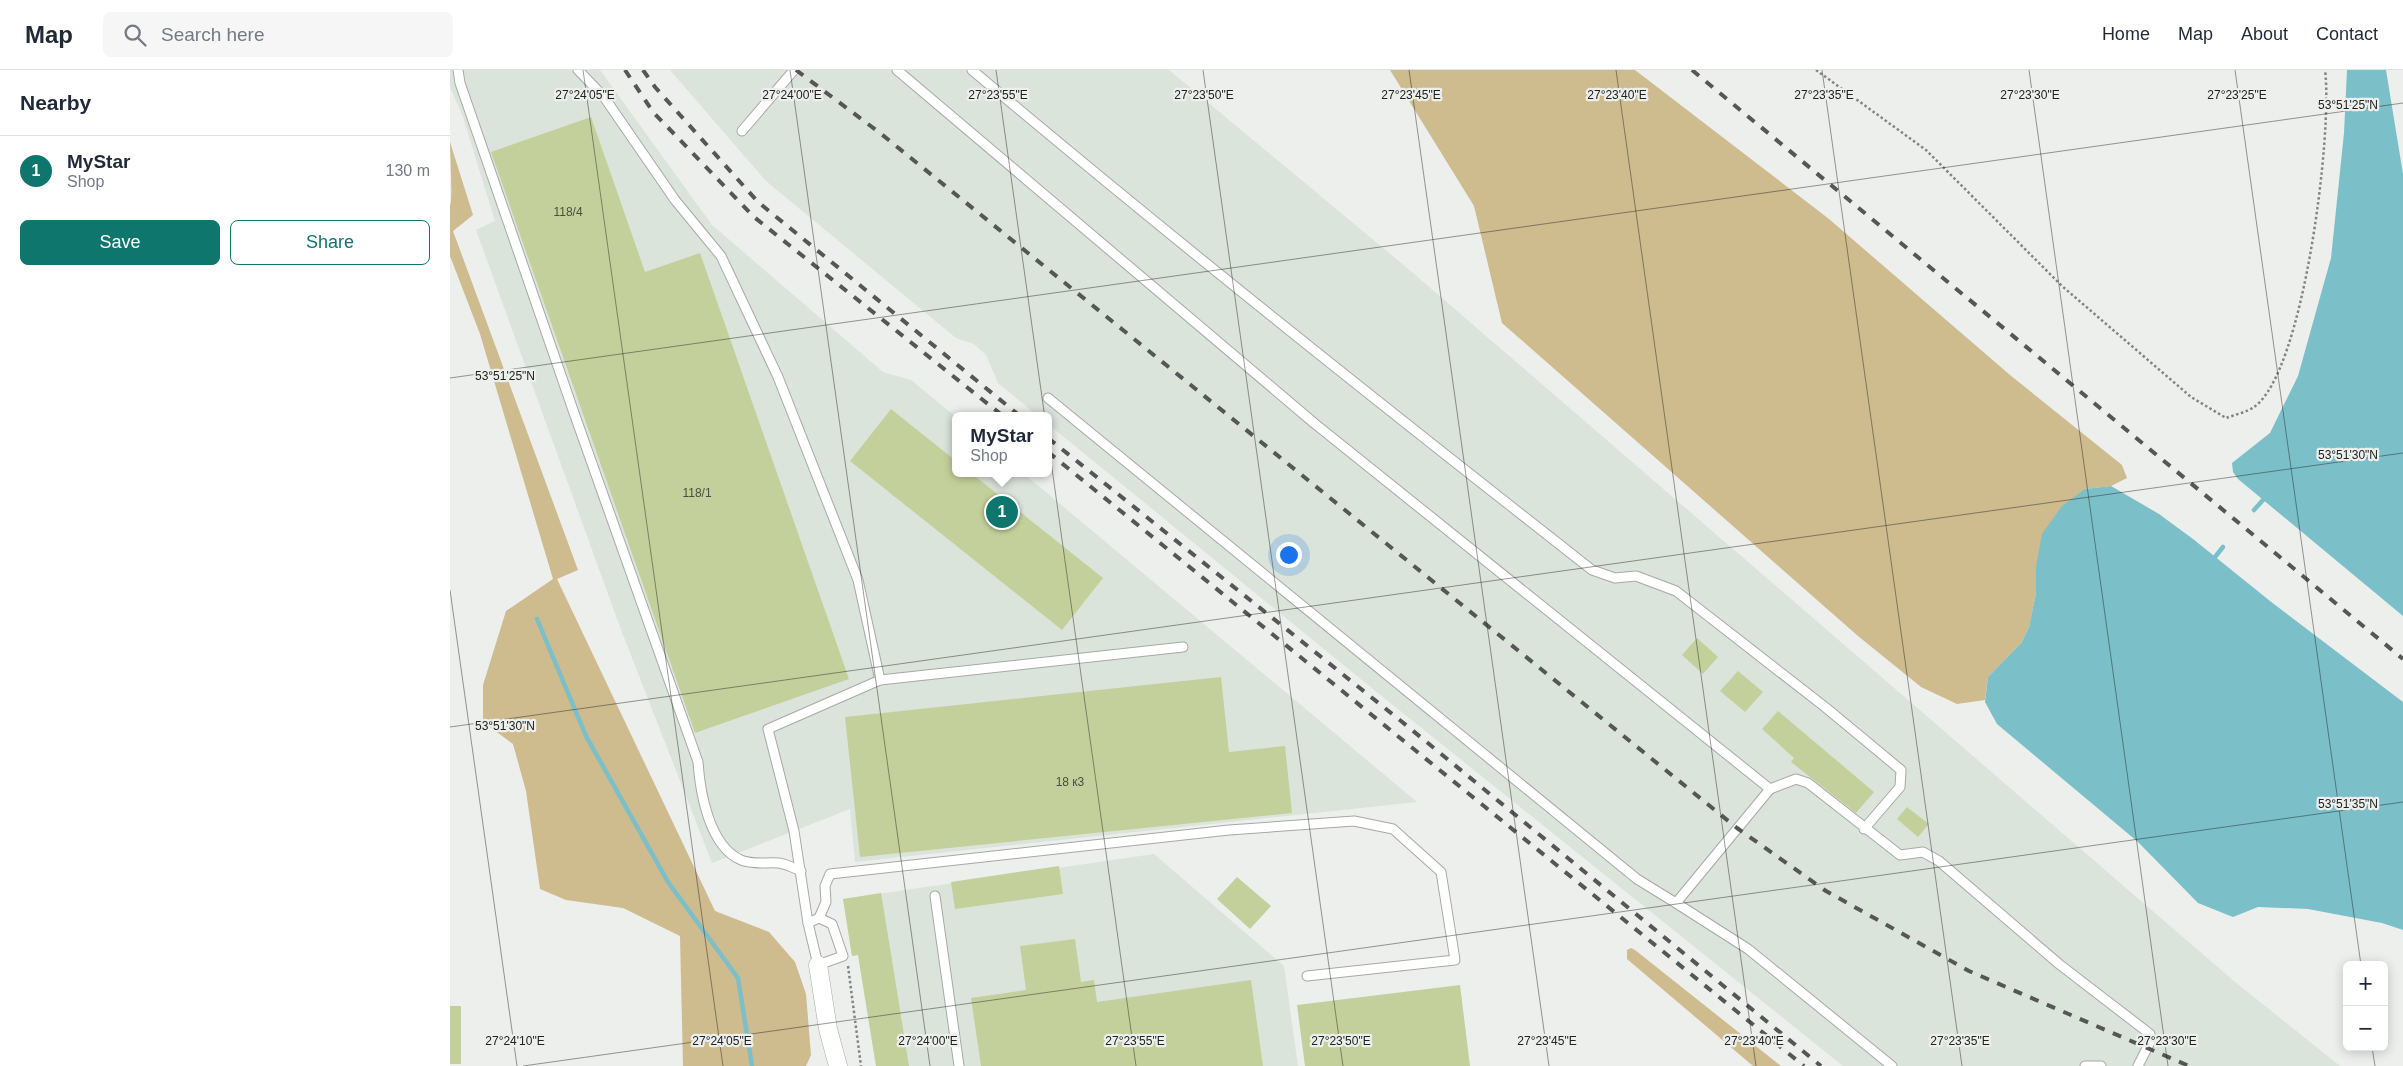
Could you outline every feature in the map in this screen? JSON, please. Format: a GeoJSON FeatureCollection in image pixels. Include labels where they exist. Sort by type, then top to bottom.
{"type":"FeatureCollection","features":[{"type":"Feature","properties":{"kind":"street"},"geometry":{"type":"LineString","coordinates":[[818,965],[828,1029],[838,1066]]}},
{"type":"Feature","properties":{"kind":"lane"},"geometry":{"type":"LineString","coordinates":[[458,70],[460,83],[550,346],[698,762],[700,787],[714,832],[726,849],[741,860],[780,863],[801,870]]}},
{"type":"Feature","properties":{"kind":"lane"},"geometry":{"type":"LineString","coordinates":[[578,70],[604,97],[675,200],[721,256],[778,377],[858,580],[880,680]]}},
{"type":"Feature","properties":{"kind":"lane"},"geometry":{"type":"LineString","coordinates":[[742,131],[794,70]]}},
{"type":"Feature","properties":{"kind":"lane"},"geometry":{"type":"LineString","coordinates":[[897,70],[1314,423],[1770,789]]}},
{"type":"Feature","properties":{"kind":"lane"},"geometry":{"type":"LineString","coordinates":[[972,70],[1079,160],[1400,419],[1592,570],[1615,578],[1636,576],[1676,592],[1825,707],[1901,770],[1900,787],[1864,828]]}},
{"type":"Feature","properties":{"kind":"lane"},"geometry":{"type":"LineString","coordinates":[[1048,398],[1637,879],[1748,949],[1892,1066]]}},
{"type":"Feature","properties":{"kind":"lane"},"geometry":{"type":"LineString","coordinates":[[819,918],[832,924],[843,956],[818,965],[808,923],[794,831],[768,729],[880,680],[1183,646]]}},
{"type":"Feature","properties":{"kind":"lane"},"geometry":{"type":"LineString","coordinates":[[1676,903],[1770,789],[1796,779],[1808,783],[1900,855],[1923,852],[1939,861],[2059,964],[2150,1034],[2150,1042],[2138,1066]]}},
{"type":"Feature","properties":{"kind":"lane"},"geometry":{"type":"LineString","coordinates":[[808,923],[819,918],[826,902],[825,886],[830,874],[1229,830],[1354,821],[1393,829],[1441,872],[1455,960],[1306,976]]}},
{"type":"Feature","properties":{"kind":"lane"},"geometry":{"type":"LineString","coordinates":[[935,896],[960,1066]]}},
{"type":"Feature","properties":{"kind":"lane"},"geometry":{"type":"LineString","coordinates":[[2085,1066],[2102,1066]]}},
{"type":"Feature","properties":{"kind":"path"},"geometry":{"type":"LineString","coordinates":[[1816,70],[1926,150],[2062,286],[2191,397],[2226,418],[2254,407],[2272,385],[2293,336],[2322,185],[2328,91],[2325,70]]}},
{"type":"Feature","properties":{"kind":"path"},"geometry":{"type":"LineString","coordinates":[[843,956],[848,966],[861,1066]]}},
{"type":"Feature","properties":{"kind":"shaded area"},"geometry":{"type":"Polygon","coordinates":[[[450,70],[600,70],[712,225],[883,372],[911,380],[952,414],[952,477],[1028,477],[1417,802],[855,862],[850,809],[712,863],[620,627],[476,230],[495,221],[463,117],[450,87],[450,70]]]}},
{"type":"Feature","properties":{"kind":"shaded area"},"geometry":{"type":"Polygon","coordinates":[[[670,70],[1169,70],[1413,273],[2235,982],[2340,1066],[1843,1066],[1373,689],[1052,427],[1052,412],[1033,412],[998,383],[986,355],[974,344],[956,338],[766,181],[670,70]]]}},
{"type":"Feature","properties":{"kind":"shaded area"},"geometry":{"type":"Polygon","coordinates":[[[1390,70],[1635,70],[1829,219],[2010,375],[2122,465],[2127,478],[2111,486],[2085,489],[2036,566],[2036,593],[2029,627],[2022,642],[1988,677],[1985,700],[1957,704],[1921,687],[1858,636],[1502,323],[1474,206],[1390,70]]]}},
{"type":"Feature","properties":{"kind":"shaded area"},"geometry":{"type":"Polygon","coordinates":[[[450,142],[473,215],[453,231],[578,570],[557,579],[715,911],[769,932],[795,962],[806,994],[811,1055],[806,1066],[683,1066],[680,936],[623,908],[566,900],[540,889],[526,791],[513,744],[483,722],[483,685],[506,611],[553,579],[480,334],[450,256],[450,142]]]}},
{"type":"Feature","properties":{"kind":"shaded area"},"geometry":{"type":"Polygon","coordinates":[[[1154,854],[1284,966],[1298,1066],[876,1066],[858,955],[852,956],[843,899],[1154,854]]]}},
{"type":"Feature","properties":{"kind":"shaded area"},"geometry":{"type":"Polygon","coordinates":[[[1631,948],[1781,1066],[1753,1066],[1627,959],[1627,950],[1631,948]]]}},
{"type":"Feature","properties":{"kind":"water"},"geometry":{"type":"Polygon","coordinates":[[[2347,70],[2386,70],[2403,174],[2403,616],[2238,479],[2233,472],[2232,463],[2270,433],[2298,376],[2331,258],[2344,133],[2347,70]]]}},
{"type":"Feature","properties":{"kind":"water"},"geometry":{"type":"Polygon","coordinates":[[[2111,486],[2159,514],[2193,539],[2270,601],[2403,702],[2403,930],[2382,923],[2308,909],[2258,907],[2233,917],[2198,903],[2138,842],[1997,724],[1985,702],[1988,677],[2022,642],[2029,627],[2036,593],[2036,566],[2042,534],[2062,506],[2085,489],[2111,486]]]}},
{"type":"Feature","properties":{"kind":"building"},"geometry":{"type":"Polygon","coordinates":[[[591,117],[645,272],[700,253],[849,679],[695,733],[491,152],[591,117]]]}},
{"type":"Feature","properties":{"kind":"building"},"geometry":{"type":"Polygon","coordinates":[[[891,409],[952,458],[952,477],[976,477],[1103,578],[1062,630],[850,461],[891,409]]]}},
{"type":"Feature","properties":{"kind":"building"},"geometry":{"type":"Polygon","coordinates":[[[1697,638],[1718,657],[1703,674],[1682,655],[1697,638]]]}},
{"type":"Feature","properties":{"kind":"building"},"geometry":{"type":"Polygon","coordinates":[[[1738,671],[1763,692],[1745,712],[1720,691],[1738,671]]]}},
{"type":"Feature","properties":{"kind":"building"},"geometry":{"type":"Polygon","coordinates":[[[1221,677],[1229,752],[1285,746],[1292,813],[860,857],[845,717],[1221,677]]]}},
{"type":"Feature","properties":{"kind":"building"},"geometry":{"type":"Polygon","coordinates":[[[1778,711],[1874,792],[1856,813],[1791,762],[1794,758],[1762,729],[1778,711]]]}},
{"type":"Feature","properties":{"kind":"building"},"geometry":{"type":"Polygon","coordinates":[[[1907,807],[1929,824],[1918,837],[1897,819],[1907,807]]]}},
{"type":"Feature","properties":{"kind":"building"},"geometry":{"type":"Polygon","coordinates":[[[1059,866],[1063,894],[955,909],[951,882],[1059,866]]]}},
{"type":"Feature","properties":{"kind":"building"},"geometry":{"type":"Polygon","coordinates":[[[1237,877],[1271,906],[1250,929],[1217,899],[1237,877]]]}},
{"type":"Feature","properties":{"kind":"building"},"geometry":{"type":"Polygon","coordinates":[[[881,893],[909,1066],[876,1066],[858,955],[852,956],[843,899],[881,893]]]}},
{"type":"Feature","properties":{"kind":"building"},"geometry":{"type":"Polygon","coordinates":[[[1075,939],[1081,982],[1094,980],[1097,1002],[1251,980],[1263,1066],[981,1066],[971,998],[1026,990],[1020,946],[1075,939]]]}},
{"type":"Feature","properties":{"kind":"building"},"geometry":{"type":"Polygon","coordinates":[[[1460,985],[1470,1066],[1305,1066],[1297,1005],[1460,985]]]}},
{"type":"Feature","properties":{"kind":"building"},"geometry":{"type":"Polygon","coordinates":[[[450,1006],[461,1006],[461,1064],[450,1064],[450,1006]]]}},
{"type":"Feature","properties":{"kind":"waterway"},"geometry":{"type":"LineString","coordinates":[[2254,510],[2263,500]]}},
{"type":"Feature","properties":{"kind":"waterway"},"geometry":{"type":"LineString","coordinates":[[2215,557],[2223,547]]}},
{"type":"Feature","properties":{"kind":"waterway"},"geometry":{"type":"LineString","coordinates":[[537,619],[586,736],[668,882],[738,978],[752,1066]]}},
{"type":"Feature","properties":{"kind":"railway"},"geometry":{"type":"LineString","coordinates":[[625,70],[653,112],[754,217],[998,412]]}},
{"type":"Feature","properties":{"kind":"railway"},"geometry":{"type":"LineString","coordinates":[[643,70],[655,87],[758,202],[1015,412]]}},
{"type":"Feature","properties":{"kind":"railway"},"geometry":{"type":"LineString","coordinates":[[796,70],[880,133],[1737,828],[1826,891],[1969,971],[2189,1066]]}},
{"type":"Feature","properties":{"kind":"railway"},"geometry":{"type":"LineString","coordinates":[[1692,70],[2403,659]]}},
{"type":"Feature","properties":{"kind":"railway"},"geometry":{"type":"LineString","coordinates":[[1052,441],[1401,721],[1821,1066]]}},
{"type":"Feature","properties":{"kind":"railway"},"geometry":{"type":"LineString","coordinates":[[1052,455],[1804,1066]]}},
{"type":"Feature","properties":{"kind":"place","name":"MyStar"},"geometry":{"type":"Point","coordinates":[1002,512]}}]}
